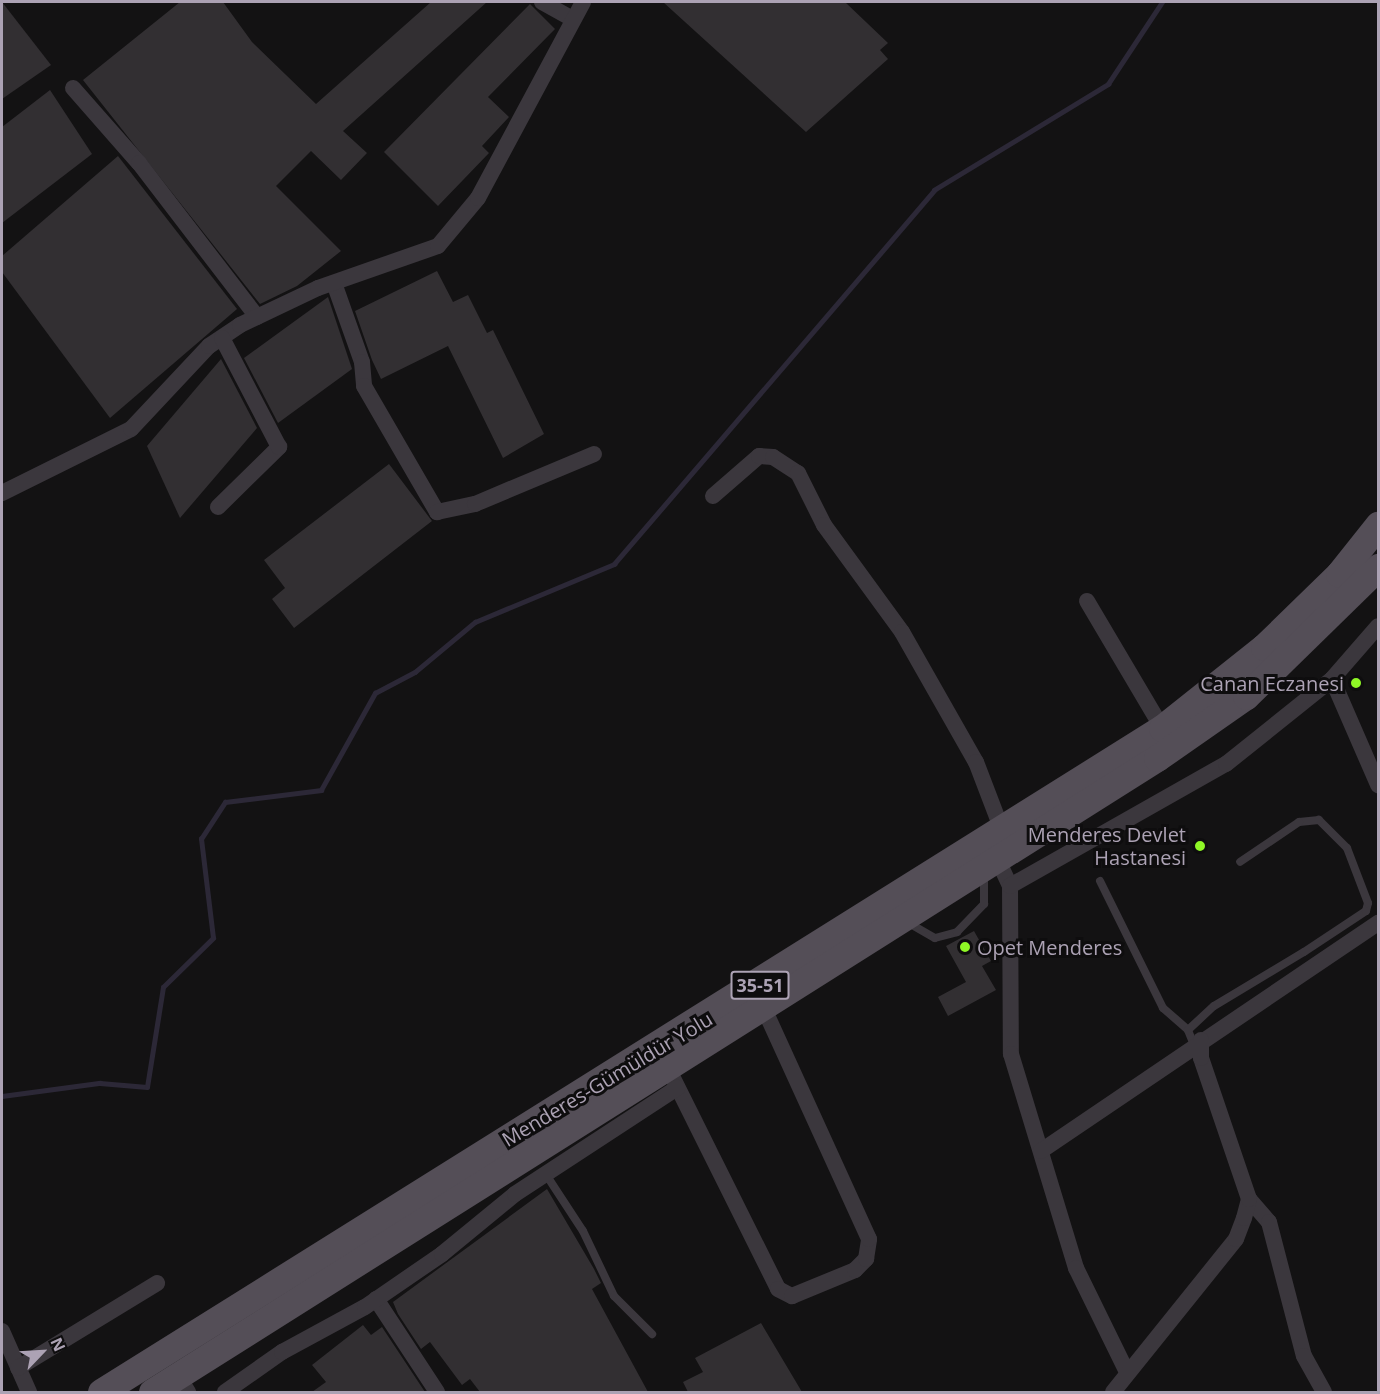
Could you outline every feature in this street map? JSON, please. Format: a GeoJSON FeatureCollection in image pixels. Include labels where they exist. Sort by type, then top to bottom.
{"type":"FeatureCollection","features":[{"type":"Feature","properties":{"kind":"main road","name":"Menderes-Gümüldür Yolu"},"geometry":{"type":"LineString","coordinates":[[101,1392],[1162,728],[1264,647],[1339,574],[1378,525]]}},
{"type":"Feature","properties":{"kind":"main road","name":"Menderes-Gümüldür Yolu"},"geometry":{"type":"LineString","coordinates":[[152,1392],[183,1384],[666,1064],[902,918],[1246,696],[1378,567]]}},
{"type":"Feature","properties":{"kind":"street"},"geometry":{"type":"LineString","coordinates":[[542,2],[573,19]]}},
{"type":"Feature","properties":{"kind":"street"},"geometry":{"type":"LineString","coordinates":[[2,493],[131,429],[222,338],[256,317],[334,284],[430,250],[456,227],[478,198],[583,2]]}},
{"type":"Feature","properties":{"kind":"street"},"geometry":{"type":"LineString","coordinates":[[73,88],[139,163],[256,317]]}},
{"type":"Feature","properties":{"kind":"street"},"geometry":{"type":"LineString","coordinates":[[334,284],[362,362],[364,387],[437,512],[475,504],[594,454]]}},
{"type":"Feature","properties":{"kind":"street"},"geometry":{"type":"LineString","coordinates":[[218,507],[279,447],[222,338]]}},
{"type":"Feature","properties":{"kind":"street"},"geometry":{"type":"LineString","coordinates":[[713,496],[759,456],[773,457],[798,473],[824,525],[902,632],[976,762],[1002,830]]}},
{"type":"Feature","properties":{"kind":"street"},"geometry":{"type":"LineString","coordinates":[[1087,601],[1162,728]]}},
{"type":"Feature","properties":{"kind":"street"},"geometry":{"type":"LineString","coordinates":[[1010,886],[1226,764],[1332,679],[1378,626]]}},
{"type":"Feature","properties":{"kind":"street"},"geometry":{"type":"LineString","coordinates":[[1332,679],[1372,752],[1378,785]]}},
{"type":"Feature","properties":{"kind":"street"},"geometry":{"type":"LineString","coordinates":[[990,862],[1010,886],[1011,1054],[1076,1268],[1127,1372]]}},
{"type":"Feature","properties":{"kind":"street"},"geometry":{"type":"LineString","coordinates":[[1041,1151],[1194,1038],[1378,923]]}},
{"type":"Feature","properties":{"kind":"street"},"geometry":{"type":"LineString","coordinates":[[666,1064],[778,1289],[792,1296],[855,1270],[866,1259],[869,1239],[763,1006]]}},
{"type":"Feature","properties":{"kind":"street"},"geometry":{"type":"LineString","coordinates":[[1194,1038],[1249,1199],[1269,1222],[1304,1356],[1324,1392]]}},
{"type":"Feature","properties":{"kind":"street"},"geometry":{"type":"LineString","coordinates":[[225,1392],[376,1299],[545,1173],[677,1089]]}},
{"type":"Feature","properties":{"kind":"street"},"geometry":{"type":"LineString","coordinates":[[1113,1392],[1236,1239],[1249,1199]]}},
{"type":"Feature","properties":{"kind":"street"},"geometry":{"type":"LineString","coordinates":[[18,1368],[157,1283]]}},
{"type":"Feature","properties":{"kind":"street"},"geometry":{"type":"LineString","coordinates":[[376,1299],[438,1392]]}},
{"type":"Feature","properties":{"kind":"street"},"geometry":{"type":"LineString","coordinates":[[2,1331],[29,1392]]}},
{"type":"Feature","properties":{"kind":"lane"},"geometry":{"type":"LineString","coordinates":[[1100,881],[1163,1008],[1194,1038],[1214,1006],[1366,911],[1364,889],[1347,848],[1319,820],[1299,822],[1240,862]]}},
{"type":"Feature","properties":{"kind":"lane"},"geometry":{"type":"LineString","coordinates":[[902,918],[935,938],[957,932],[984,904],[990,862]]}},
{"type":"Feature","properties":{"kind":"lane"},"geometry":{"type":"LineString","coordinates":[[545,1173],[583,1231],[614,1296],[652,1334]]}},
{"type":"Feature","properties":{"kind":"building"},"geometry":{"type":"Polygon","coordinates":[[[2,2],[51,65],[2,99],[2,2]]]}},
{"type":"Feature","properties":{"kind":"building"},"geometry":{"type":"Polygon","coordinates":[[[180,2],[223,2],[252,42],[316,104],[431,2],[487,2],[343,131],[367,153],[341,180],[311,151],[276,186],[341,251],[297,286],[260,304],[83,80],[180,2]]]}},
{"type":"Feature","properties":{"kind":"building"},"geometry":{"type":"Polygon","coordinates":[[[663,2],[845,2],[888,43],[880,50],[888,59],[806,132],[663,2]]]}},
{"type":"Feature","properties":{"kind":"building"},"geometry":{"type":"Polygon","coordinates":[[[530,4],[555,29],[488,97],[509,117],[482,146],[489,153],[438,206],[384,152],[530,4]]]}},
{"type":"Feature","properties":{"kind":"building"},"geometry":{"type":"Polygon","coordinates":[[[50,90],[92,154],[2,223],[2,127],[50,90]]]}},
{"type":"Feature","properties":{"kind":"building"},"geometry":{"type":"Polygon","coordinates":[[[118,156],[237,309],[110,418],[2,272],[2,256],[118,156]]]}},
{"type":"Feature","properties":{"kind":"building"},"geometry":{"type":"Polygon","coordinates":[[[437,271],[453,302],[468,295],[487,333],[493,330],[544,434],[503,458],[448,346],[381,379],[372,360],[355,311],[437,271]]]}},
{"type":"Feature","properties":{"kind":"building"},"geometry":{"type":"Polygon","coordinates":[[[328,297],[352,369],[278,423],[244,358],[328,297]]]}},
{"type":"Feature","properties":{"kind":"building"},"geometry":{"type":"Polygon","coordinates":[[[221,359],[257,428],[180,518],[147,446],[221,359]]]}},
{"type":"Feature","properties":{"kind":"building"},"geometry":{"type":"Polygon","coordinates":[[[389,464],[432,521],[294,628],[272,599],[285,588],[264,560],[389,464]]]}},
{"type":"Feature","properties":{"kind":"building"},"geometry":{"type":"Polygon","coordinates":[[[974,931],[991,961],[982,966],[996,990],[948,1016],[938,997],[966,982],[946,946],[974,931]]]}},
{"type":"Feature","properties":{"kind":"building"},"geometry":{"type":"Polygon","coordinates":[[[547,1189],[601,1283],[592,1289],[648,1392],[480,1392],[470,1379],[462,1385],[430,1342],[421,1349],[398,1314],[393,1302],[547,1189]]]}},
{"type":"Feature","properties":{"kind":"building"},"geometry":{"type":"Polygon","coordinates":[[[761,1323],[802,1392],[688,1392],[683,1382],[703,1372],[695,1358],[761,1323]]]}},
{"type":"Feature","properties":{"kind":"building"},"geometry":{"type":"Polygon","coordinates":[[[363,1325],[371,1335],[382,1327],[425,1392],[312,1392],[326,1382],[312,1365],[363,1325]]]}},
{"type":"Feature","properties":{"kind":"waterway"},"geometry":{"type":"LineString","coordinates":[[2,1096],[100,1083],[147,1087],[163,987],[213,938],[201,839],[225,802],[321,790],[375,693],[415,672],[475,622],[614,564],[934,190],[1108,84],[1162,2]]}},
{"type":"Feature","properties":{"kind":"place","name":"Canan Eczanesi"},"geometry":{"type":"Point","coordinates":[1356,683]}},
{"type":"Feature","properties":{"kind":"place","name":"Menderes Devlet Hastanesi"},"geometry":{"type":"Point","coordinates":[1200,846]}},
{"type":"Feature","properties":{"kind":"place","name":"Opet Menderes"},"geometry":{"type":"Point","coordinates":[965,947]}}]}
